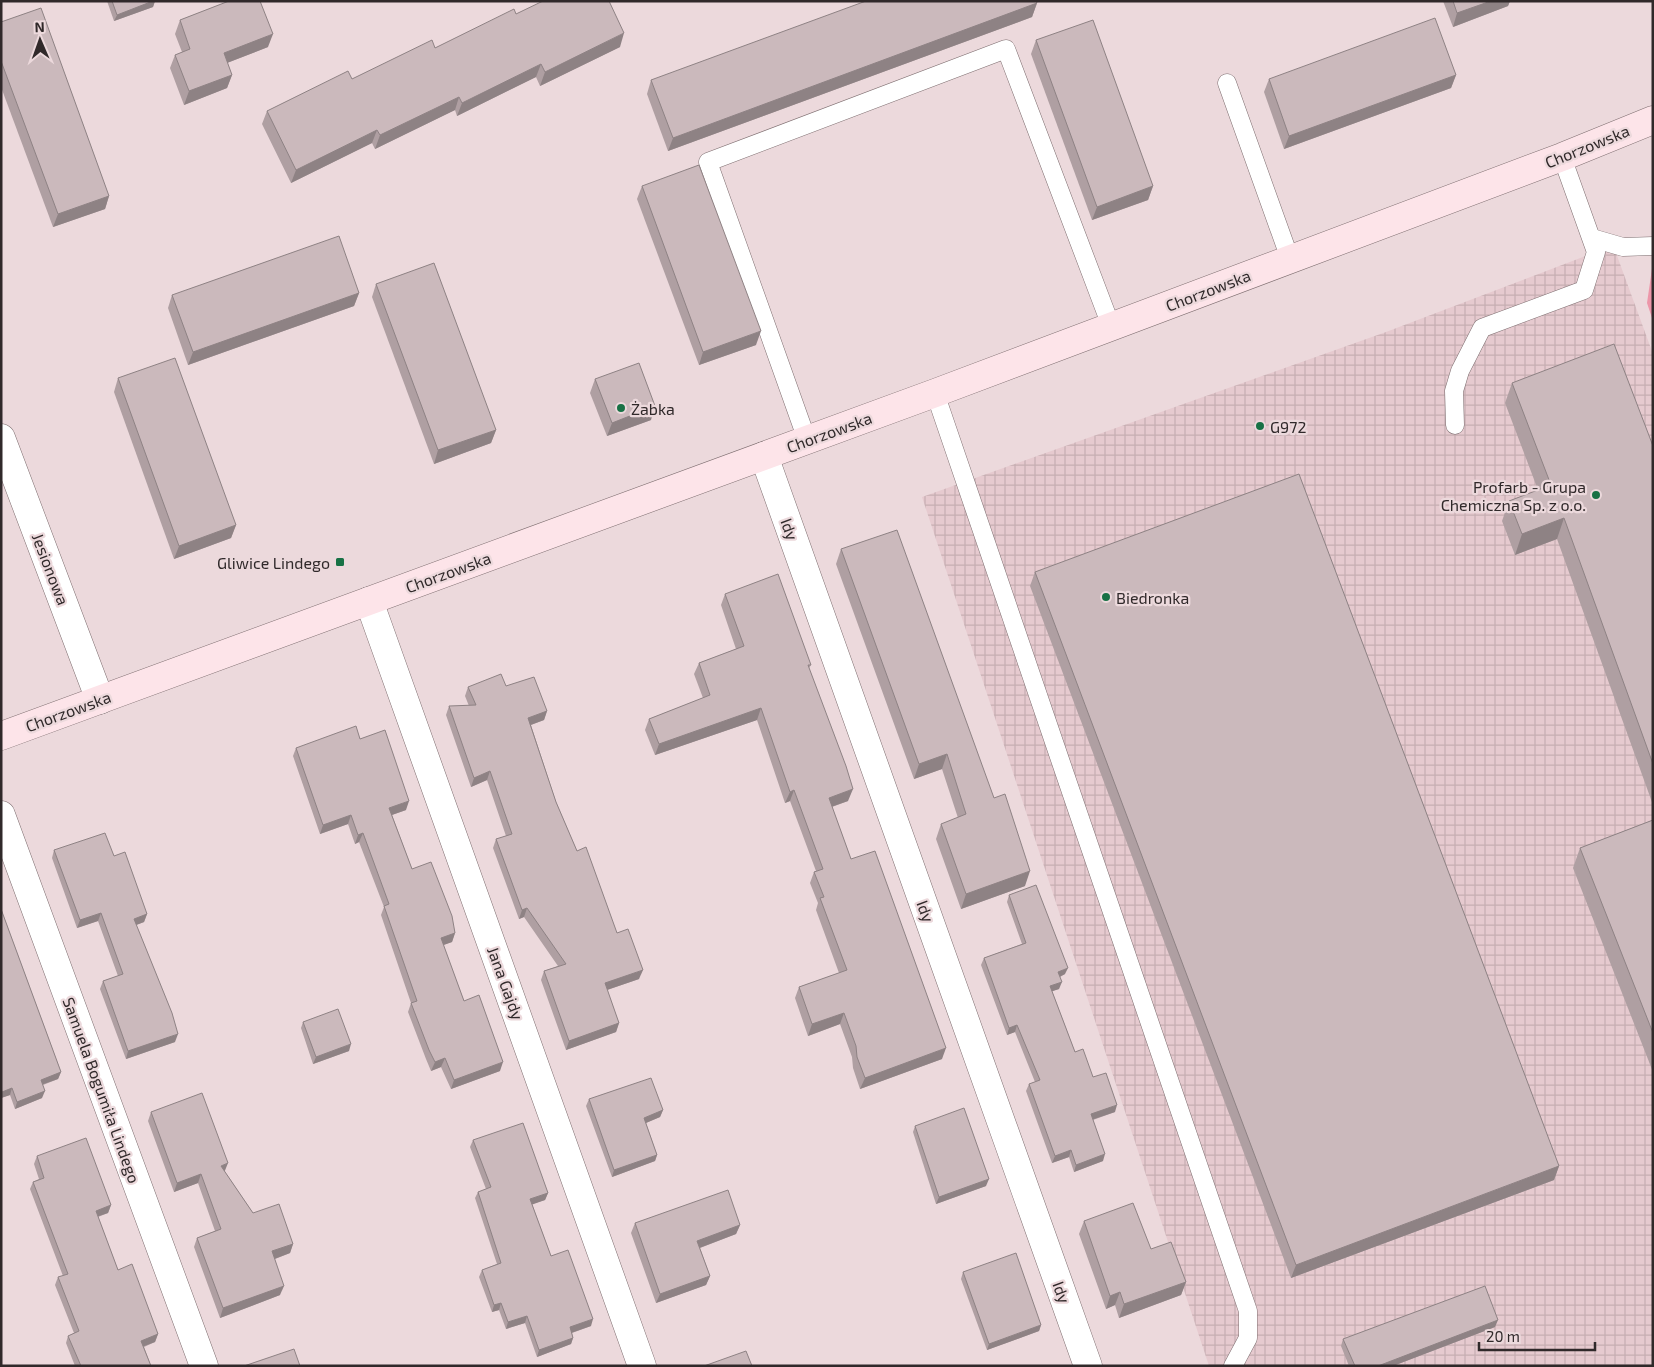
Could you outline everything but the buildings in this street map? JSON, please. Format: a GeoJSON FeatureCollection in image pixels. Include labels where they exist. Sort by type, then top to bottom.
{"type":"FeatureCollection","features":[{"type":"Feature","properties":{"kind":"main road","name":"Chorzowska"},"geometry":{"type":"LineString","coordinates":[[1,736],[935,393],[1562,157],[1653,120]]}},
{"type":"Feature","properties":{"kind":"street","name":"Jesionowa"},"geometry":{"type":"LineString","coordinates":[[1,438],[100,700]]}},
{"type":"Feature","properties":{"kind":"street","name":"Idy"},"geometry":{"type":"LineString","coordinates":[[764,456],[1088,1366]]}},
{"type":"Feature","properties":{"kind":"street","name":"Jana Gajdy"},"geometry":{"type":"LineString","coordinates":[[369,601],[642,1366]]}},
{"type":"Feature","properties":{"kind":"street","name":"Samuela Bogumiła Lindego"},"geometry":{"type":"LineString","coordinates":[[1,815],[204,1366]]}},
{"type":"Feature","properties":{"kind":"lane"},"geometry":{"type":"LineString","coordinates":[[807,440],[708,162],[1006,49],[1111,326]]}},
{"type":"Feature","properties":{"kind":"lane"},"geometry":{"type":"LineString","coordinates":[[1227,82],[1290,259]]}},
{"type":"Feature","properties":{"kind":"lane"},"geometry":{"type":"LineString","coordinates":[[1455,425],[1454,391],[1460,371],[1482,328],[1584,290],[1596,252],[1562,157]]}},
{"type":"Feature","properties":{"kind":"lane"},"geometry":{"type":"LineString","coordinates":[[1592,238],[1612,242],[1623,247],[1653,246]]}},
{"type":"Feature","properties":{"kind":"lane"},"geometry":{"type":"LineString","coordinates":[[935,393],[1248,1311],[1248,1338],[1233,1366]]}},
{"type":"Feature","properties":{"kind":"shaded area"},"geometry":{"type":"Polygon","coordinates":[[[1612,242],[1653,354],[1653,1366],[1209,1366],[922,497],[1386,332],[1596,252],[1612,242]]]}},
{"type":"Feature","properties":{"kind":"shaded area"},"geometry":{"type":"Polygon","coordinates":[[[1653,262],[1653,321],[1647,303],[1653,262]]]}},
{"type":"Feature","properties":{"kind":"place","name":"Żabka"},"geometry":{"type":"Point","coordinates":[621,408]}},
{"type":"Feature","properties":{"kind":"place","name":"G972"},"geometry":{"type":"Point","coordinates":[1260,426]}},
{"type":"Feature","properties":{"kind":"place","name":"Profarb - Grupa Chemiczna Sp. z o.o."},"geometry":{"type":"Point","coordinates":[1596,495]}},
{"type":"Feature","properties":{"kind":"place","name":"Gliwice Lindego"},"geometry":{"type":"Point","coordinates":[340,562]}},
{"type":"Feature","properties":{"kind":"place","name":"Biedronka"},"geometry":{"type":"Point","coordinates":[1106,597]}}]}
